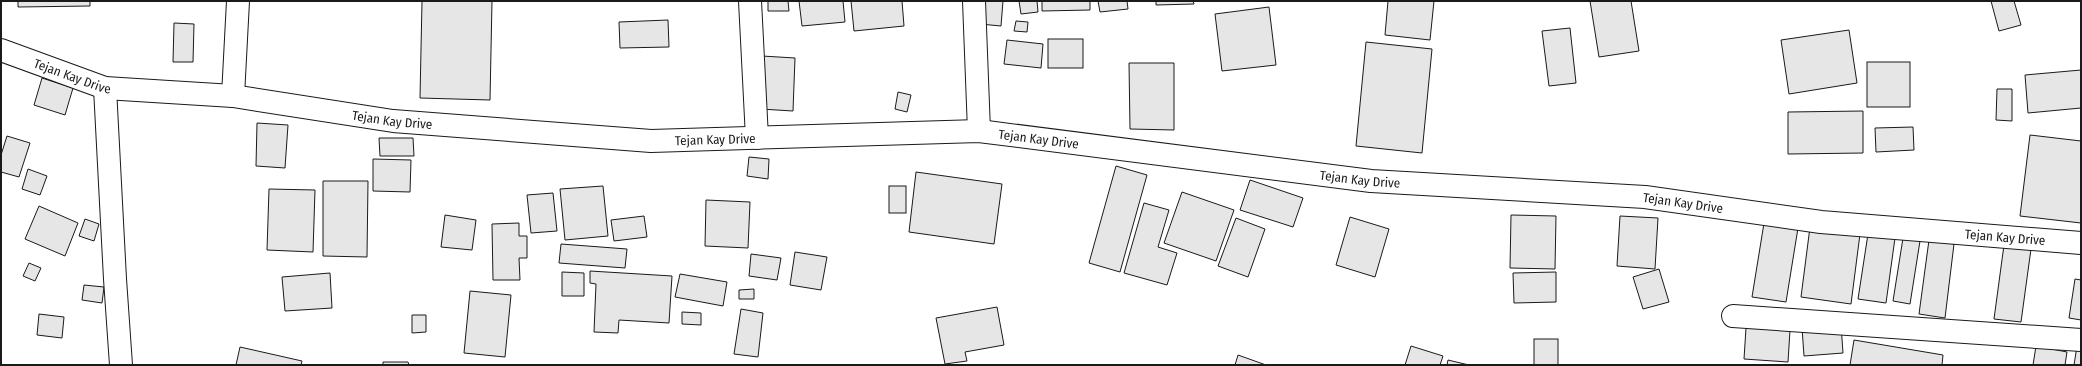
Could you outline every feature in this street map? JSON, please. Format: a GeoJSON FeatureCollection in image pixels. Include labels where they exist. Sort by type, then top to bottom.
{"type":"FeatureCollection","features":[{"type":"Feature","properties":{"kind":"street"},"geometry":{"type":"LineString","coordinates":[[234,96],[238,1]]}},
{"type":"Feature","properties":{"kind":"street"},"geometry":{"type":"LineString","coordinates":[[750,1],[757,138]]}},
{"type":"Feature","properties":{"kind":"street"},"geometry":{"type":"LineString","coordinates":[[974,1],[979,132]]}},
{"type":"Feature","properties":{"kind":"street","name":"Tejan Kay Drive"},"geometry":{"type":"LineString","coordinates":[[1,50],[105,88],[234,96],[393,122],[651,141],[979,132],[1371,181],[1645,197],[1822,222],[2081,244]]}},
{"type":"Feature","properties":{"kind":"street"},"geometry":{"type":"LineString","coordinates":[[105,88],[121,365]]}},
{"type":"Feature","properties":{"kind":"street"},"geometry":{"type":"LineString","coordinates":[[1733,316],[2081,340]]}},
{"type":"Feature","properties":{"kind":"building"},"geometry":{"type":"Polygon","coordinates":[[[18,1],[90,1],[90,6],[18,7],[18,1]]]}},
{"type":"Feature","properties":{"kind":"building"},"geometry":{"type":"Polygon","coordinates":[[[422,1],[492,1],[490,100],[420,98],[422,1]]]}},
{"type":"Feature","properties":{"kind":"building"},"geometry":{"type":"Polygon","coordinates":[[[768,1],[788,1],[789,11],[768,11],[768,1]]]}},
{"type":"Feature","properties":{"kind":"building"},"geometry":{"type":"Polygon","coordinates":[[[799,1],[843,1],[845,22],[802,26],[799,1]]]}},
{"type":"Feature","properties":{"kind":"building"},"geometry":{"type":"Polygon","coordinates":[[[851,1],[902,1],[904,26],[854,31],[851,1]]]}},
{"type":"Feature","properties":{"kind":"building"},"geometry":{"type":"Polygon","coordinates":[[[982,1],[1003,1],[1001,26],[980,24],[982,1]]]}},
{"type":"Feature","properties":{"kind":"building"},"geometry":{"type":"Polygon","coordinates":[[[1019,1],[1037,1],[1038,12],[1021,14],[1019,1]]]}},
{"type":"Feature","properties":{"kind":"building"},"geometry":{"type":"Polygon","coordinates":[[[1042,1],[1090,1],[1090,10],[1042,11],[1042,1]]]}},
{"type":"Feature","properties":{"kind":"building"},"geometry":{"type":"Polygon","coordinates":[[[1098,1],[1127,1],[1128,9],[1100,12],[1098,1]]]}},
{"type":"Feature","properties":{"kind":"building"},"geometry":{"type":"Polygon","coordinates":[[[1156,1],[1193,1],[1194,4],[1156,5],[1156,1]]]}},
{"type":"Feature","properties":{"kind":"building"},"geometry":{"type":"Polygon","coordinates":[[[1388,1],[1434,1],[1430,40],[1385,35],[1388,1]]]}},
{"type":"Feature","properties":{"kind":"building"},"geometry":{"type":"Polygon","coordinates":[[[1590,1],[1631,1],[1639,51],[1599,57],[1590,1]]]}},
{"type":"Feature","properties":{"kind":"building"},"geometry":{"type":"Polygon","coordinates":[[[1991,1],[2014,1],[2021,25],[1999,31],[1991,1]]]}},
{"type":"Feature","properties":{"kind":"building"},"geometry":{"type":"Polygon","coordinates":[[[1269,7],[1276,65],[1222,71],[1215,14],[1269,7]]]}},
{"type":"Feature","properties":{"kind":"building"},"geometry":{"type":"Polygon","coordinates":[[[668,20],[669,47],[620,48],[619,22],[668,20]]]}},
{"type":"Feature","properties":{"kind":"building"},"geometry":{"type":"Polygon","coordinates":[[[1016,21],[1028,22],[1027,32],[1014,31],[1016,21]]]}},
{"type":"Feature","properties":{"kind":"building"},"geometry":{"type":"Polygon","coordinates":[[[174,23],[194,24],[193,62],[173,62],[174,23]]]}},
{"type":"Feature","properties":{"kind":"building"},"geometry":{"type":"Polygon","coordinates":[[[1570,28],[1576,83],[1549,86],[1542,31],[1570,28]]]}},
{"type":"Feature","properties":{"kind":"building"},"geometry":{"type":"Polygon","coordinates":[[[1849,30],[1857,83],[1789,94],[1781,40],[1849,30]]]}},
{"type":"Feature","properties":{"kind":"building"},"geometry":{"type":"Polygon","coordinates":[[[1048,39],[1083,39],[1083,68],[1048,68],[1048,39]]]}},
{"type":"Feature","properties":{"kind":"building"},"geometry":{"type":"Polygon","coordinates":[[[1007,40],[1043,44],[1041,68],[1004,64],[1007,40]]]}},
{"type":"Feature","properties":{"kind":"building"},"geometry":{"type":"Polygon","coordinates":[[[1366,42],[1432,49],[1422,153],[1356,146],[1366,42]]]}},
{"type":"Feature","properties":{"kind":"building"},"geometry":{"type":"Polygon","coordinates":[[[762,56],[795,58],[793,111],[760,109],[762,56]]]}},
{"type":"Feature","properties":{"kind":"building"},"geometry":{"type":"Polygon","coordinates":[[[1867,62],[1910,62],[1910,107],[1867,107],[1867,62]]]}},
{"type":"Feature","properties":{"kind":"building"},"geometry":{"type":"Polygon","coordinates":[[[1129,63],[1174,63],[1174,130],[1130,129],[1129,63]]]}},
{"type":"Feature","properties":{"kind":"building"},"geometry":{"type":"Polygon","coordinates":[[[2081,70],[2081,108],[2028,113],[2025,75],[2081,70]]]}},
{"type":"Feature","properties":{"kind":"building"},"geometry":{"type":"Polygon","coordinates":[[[42,78],[73,88],[65,115],[34,105],[42,78]]]}},
{"type":"Feature","properties":{"kind":"building"},"geometry":{"type":"Polygon","coordinates":[[[1997,89],[2012,89],[2012,121],[1996,120],[1997,89]]]}},
{"type":"Feature","properties":{"kind":"building"},"geometry":{"type":"Polygon","coordinates":[[[898,92],[911,95],[907,112],[895,109],[898,92]]]}},
{"type":"Feature","properties":{"kind":"building"},"geometry":{"type":"Polygon","coordinates":[[[1863,111],[1863,153],[1788,154],[1788,112],[1863,111]]]}},
{"type":"Feature","properties":{"kind":"building"},"geometry":{"type":"Polygon","coordinates":[[[257,123],[288,125],[285,168],[256,166],[257,123]]]}},
{"type":"Feature","properties":{"kind":"building"},"geometry":{"type":"Polygon","coordinates":[[[1913,127],[1914,150],[1876,152],[1875,128],[1913,127]]]}},
{"type":"Feature","properties":{"kind":"building"},"geometry":{"type":"Polygon","coordinates":[[[2030,135],[2081,141],[2081,223],[2020,216],[2030,135]]]}},
{"type":"Feature","properties":{"kind":"building"},"geometry":{"type":"Polygon","coordinates":[[[7,136],[30,143],[19,177],[1,172],[1,155],[7,136]]]}},
{"type":"Feature","properties":{"kind":"building"},"geometry":{"type":"Polygon","coordinates":[[[379,138],[413,138],[414,156],[380,156],[379,138]]]}},
{"type":"Feature","properties":{"kind":"building"},"geometry":{"type":"Polygon","coordinates":[[[749,157],[769,159],[768,179],[747,176],[749,157]]]}},
{"type":"Feature","properties":{"kind":"building"},"geometry":{"type":"Polygon","coordinates":[[[373,159],[411,160],[410,192],[373,191],[373,159]]]}},
{"type":"Feature","properties":{"kind":"building"},"geometry":{"type":"Polygon","coordinates":[[[1116,166],[1147,175],[1120,272],[1089,263],[1116,166]]]}},
{"type":"Feature","properties":{"kind":"building"},"geometry":{"type":"Polygon","coordinates":[[[28,169],[47,176],[40,195],[22,189],[28,169]]]}},
{"type":"Feature","properties":{"kind":"building"},"geometry":{"type":"Polygon","coordinates":[[[916,172],[1002,184],[994,244],[909,232],[916,172]]]}},
{"type":"Feature","properties":{"kind":"building"},"geometry":{"type":"Polygon","coordinates":[[[1250,180],[1303,198],[1293,227],[1240,210],[1250,180]]]}},
{"type":"Feature","properties":{"kind":"building"},"geometry":{"type":"Polygon","coordinates":[[[323,181],[368,181],[367,257],[323,256],[323,181]]]}},
{"type":"Feature","properties":{"kind":"building"},"geometry":{"type":"Polygon","coordinates":[[[603,186],[608,236],[565,240],[560,189],[603,186]]]}},
{"type":"Feature","properties":{"kind":"building"},"geometry":{"type":"Polygon","coordinates":[[[889,186],[906,186],[906,213],[889,213],[889,186]]]}},
{"type":"Feature","properties":{"kind":"building"},"geometry":{"type":"Polygon","coordinates":[[[269,189],[315,190],[313,252],[267,250],[269,189]]]}},
{"type":"Feature","properties":{"kind":"building"},"geometry":{"type":"Polygon","coordinates":[[[1182,192],[1234,210],[1216,261],[1164,243],[1182,192]]]}},
{"type":"Feature","properties":{"kind":"building"},"geometry":{"type":"Polygon","coordinates":[[[553,193],[557,231],[531,233],[527,195],[553,193]]]}},
{"type":"Feature","properties":{"kind":"building"},"geometry":{"type":"Polygon","coordinates":[[[706,200],[750,202],[748,248],[705,246],[706,200]]]}},
{"type":"Feature","properties":{"kind":"building"},"geometry":{"type":"Polygon","coordinates":[[[1144,203],[1169,210],[1158,247],[1177,253],[1167,285],[1124,273],[1144,203]]]}},
{"type":"Feature","properties":{"kind":"building"},"geometry":{"type":"Polygon","coordinates":[[[39,206],[78,223],[65,256],[25,239],[39,206]]]}},
{"type":"Feature","properties":{"kind":"building"},"geometry":{"type":"Polygon","coordinates":[[[445,215],[476,220],[472,250],[441,247],[445,215]]]}},
{"type":"Feature","properties":{"kind":"building"},"geometry":{"type":"Polygon","coordinates":[[[1511,215],[1556,216],[1555,269],[1510,268],[1511,215]]]}},
{"type":"Feature","properties":{"kind":"building"},"geometry":{"type":"Polygon","coordinates":[[[644,216],[647,237],[614,241],[611,220],[644,216]]]}},
{"type":"Feature","properties":{"kind":"building"},"geometry":{"type":"Polygon","coordinates":[[[1620,216],[1658,218],[1655,269],[1617,266],[1620,216]]]}},
{"type":"Feature","properties":{"kind":"building"},"geometry":{"type":"Polygon","coordinates":[[[1350,217],[1389,229],[1375,277],[1336,265],[1350,217]]]}},
{"type":"Feature","properties":{"kind":"building"},"geometry":{"type":"Polygon","coordinates":[[[1236,218],[1265,229],[1248,277],[1218,266],[1236,218]]]}},
{"type":"Feature","properties":{"kind":"building"},"geometry":{"type":"Polygon","coordinates":[[[85,219],[99,224],[94,241],[79,236],[85,219]]]}},
{"type":"Feature","properties":{"kind":"building"},"geometry":{"type":"Polygon","coordinates":[[[519,223],[519,236],[527,236],[527,258],[519,258],[520,280],[493,280],[492,224],[519,223]]]}},
{"type":"Feature","properties":{"kind":"building"},"geometry":{"type":"Polygon","coordinates":[[[1764,223],[1798,228],[1786,302],[1752,297],[1764,223]]]}},
{"type":"Feature","properties":{"kind":"building"},"geometry":{"type":"Polygon","coordinates":[[[1810,227],[1860,234],[1851,304],[1801,297],[1810,227]]]}},
{"type":"Feature","properties":{"kind":"building"},"geometry":{"type":"Polygon","coordinates":[[[1868,234],[1895,238],[1886,303],[1858,299],[1868,234]]]}},
{"type":"Feature","properties":{"kind":"building"},"geometry":{"type":"Polygon","coordinates":[[[1903,238],[1920,241],[1910,304],[1893,301],[1903,238]]]}},
{"type":"Feature","properties":{"kind":"building"},"geometry":{"type":"Polygon","coordinates":[[[1929,240],[1954,244],[1945,318],[1919,314],[1929,240]]]}},
{"type":"Feature","properties":{"kind":"building"},"geometry":{"type":"Polygon","coordinates":[[[561,244],[627,249],[625,268],[559,263],[561,244]]]}},
{"type":"Feature","properties":{"kind":"building"},"geometry":{"type":"Polygon","coordinates":[[[2004,245],[2031,249],[2021,322],[1994,319],[2004,245]]]}},
{"type":"Feature","properties":{"kind":"building"},"geometry":{"type":"Polygon","coordinates":[[[795,252],[827,257],[821,290],[790,285],[795,252]]]}},
{"type":"Feature","properties":{"kind":"building"},"geometry":{"type":"Polygon","coordinates":[[[751,254],[781,258],[777,280],[749,276],[751,254]]]}},
{"type":"Feature","properties":{"kind":"building"},"geometry":{"type":"Polygon","coordinates":[[[29,263],[41,268],[35,281],[23,276],[29,263]]]}},
{"type":"Feature","properties":{"kind":"building"},"geometry":{"type":"Polygon","coordinates":[[[1659,269],[1669,302],[1643,309],[1633,277],[1659,269]]]}},
{"type":"Feature","properties":{"kind":"building"},"geometry":{"type":"Polygon","coordinates":[[[590,271],[672,276],[669,323],[619,320],[618,333],[594,332],[596,284],[590,283],[590,271]]]}},
{"type":"Feature","properties":{"kind":"building"},"geometry":{"type":"Polygon","coordinates":[[[562,272],[584,273],[584,296],[562,296],[562,272]]]}},
{"type":"Feature","properties":{"kind":"building"},"geometry":{"type":"Polygon","coordinates":[[[1556,272],[1556,302],[1514,303],[1513,273],[1556,272]]]}},
{"type":"Feature","properties":{"kind":"building"},"geometry":{"type":"Polygon","coordinates":[[[330,273],[332,308],[285,311],[282,277],[330,273]]]}},
{"type":"Feature","properties":{"kind":"building"},"geometry":{"type":"Polygon","coordinates":[[[680,274],[727,282],[723,306],[675,297],[680,274]]]}},
{"type":"Feature","properties":{"kind":"building"},"geometry":{"type":"Polygon","coordinates":[[[2075,279],[2081,280],[2081,320],[2069,318],[2075,279]]]}},
{"type":"Feature","properties":{"kind":"building"},"geometry":{"type":"Polygon","coordinates":[[[84,285],[104,287],[102,303],[82,300],[84,285]]]}},
{"type":"Feature","properties":{"kind":"building"},"geometry":{"type":"Polygon","coordinates":[[[754,289],[754,299],[739,299],[739,290],[754,289]]]}},
{"type":"Feature","properties":{"kind":"building"},"geometry":{"type":"Polygon","coordinates":[[[470,291],[511,295],[505,357],[464,353],[470,291]]]}},
{"type":"Feature","properties":{"kind":"building"},"geometry":{"type":"Polygon","coordinates":[[[997,307],[1004,345],[965,352],[967,361],[945,364],[936,318],[997,307]]]}},
{"type":"Feature","properties":{"kind":"building"},"geometry":{"type":"Polygon","coordinates":[[[741,309],[763,313],[758,357],[734,354],[741,309]]]}},
{"type":"Feature","properties":{"kind":"building"},"geometry":{"type":"Polygon","coordinates":[[[682,312],[701,313],[701,325],[682,324],[682,312]]]}},
{"type":"Feature","properties":{"kind":"building"},"geometry":{"type":"Polygon","coordinates":[[[39,314],[64,317],[62,338],[37,335],[39,314]]]}},
{"type":"Feature","properties":{"kind":"building"},"geometry":{"type":"Polygon","coordinates":[[[412,315],[426,315],[426,332],[412,333],[412,315]]]}},
{"type":"Feature","properties":{"kind":"building"},"geometry":{"type":"Polygon","coordinates":[[[1841,325],[1843,353],[1804,356],[1802,328],[1841,325]]]}},
{"type":"Feature","properties":{"kind":"building"},"geometry":{"type":"Polygon","coordinates":[[[1746,328],[1790,330],[1788,362],[1744,359],[1746,328]]]}},
{"type":"Feature","properties":{"kind":"building"},"geometry":{"type":"Polygon","coordinates":[[[1534,339],[1558,339],[1558,365],[1534,365],[1534,339]]]}},
{"type":"Feature","properties":{"kind":"building"},"geometry":{"type":"Polygon","coordinates":[[[1854,340],[1943,355],[1942,365],[1850,365],[1854,340]]]}},
{"type":"Feature","properties":{"kind":"building"},"geometry":{"type":"Polygon","coordinates":[[[1411,346],[1443,356],[1440,365],[1405,365],[1411,346]]]}},
{"type":"Feature","properties":{"kind":"building"},"geometry":{"type":"Polygon","coordinates":[[[2036,346],[2067,352],[2065,365],[2033,365],[2036,346]]]}},
{"type":"Feature","properties":{"kind":"building"},"geometry":{"type":"Polygon","coordinates":[[[2077,346],[2081,347],[2081,365],[2074,365],[2077,346]]]}},
{"type":"Feature","properties":{"kind":"building"},"geometry":{"type":"Polygon","coordinates":[[[240,347],[302,361],[301,365],[236,365],[240,347]]]}},
{"type":"Feature","properties":{"kind":"building"},"geometry":{"type":"Polygon","coordinates":[[[1238,355],[1266,365],[1235,365],[1238,355]]]}},
{"type":"Feature","properties":{"kind":"building"},"geometry":{"type":"Polygon","coordinates":[[[1448,360],[1469,365],[1447,365],[1448,360]]]}},
{"type":"Feature","properties":{"kind":"building"},"geometry":{"type":"Polygon","coordinates":[[[383,362],[408,362],[409,365],[383,365],[383,362]]]}}]}
